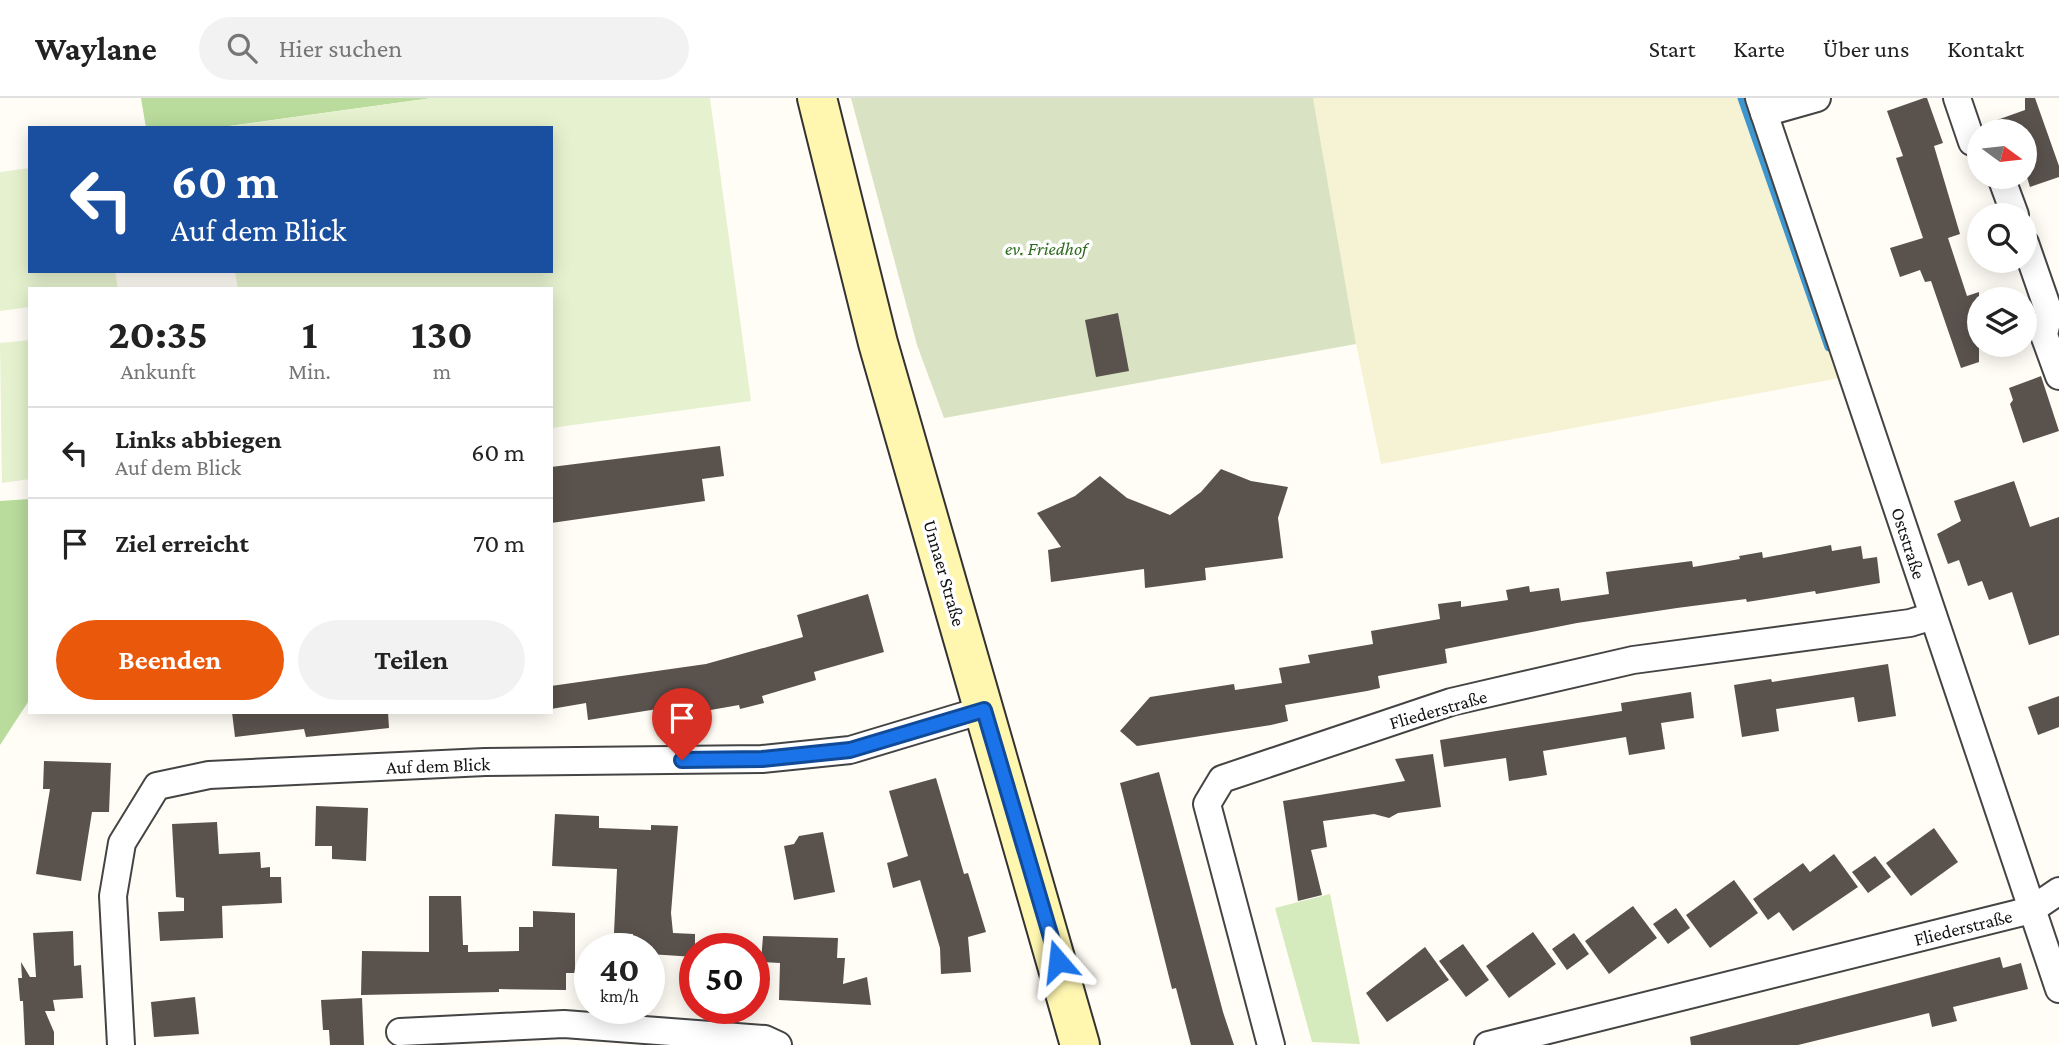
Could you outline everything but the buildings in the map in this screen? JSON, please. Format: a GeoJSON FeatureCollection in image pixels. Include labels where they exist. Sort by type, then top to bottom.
{"type":"FeatureCollection","features":[{"type":"Feature","properties":{"kind":"main road","name":"Unnaer Straße"},"geometry":{"type":"LineString","coordinates":[[817,98],[878,343],[1080,1045]]}},
{"type":"Feature","properties":{"kind":"street"},"geometry":{"type":"LineString","coordinates":[[1762,106],[1817,98]]}},
{"type":"Feature","properties":{"kind":"street"},"geometry":{"type":"LineString","coordinates":[[1957,98],[1967,127]]}},
{"type":"Feature","properties":{"kind":"street","name":"Oststraße"},"geometry":{"type":"LineString","coordinates":[[1762,106],[2059,989]]}},
{"type":"Feature","properties":{"kind":"street"},"geometry":{"type":"LineString","coordinates":[[2035,273],[2049,312],[2044,335],[2059,376]]}},
{"type":"Feature","properties":{"kind":"street","name":"Fliederstraße"},"geometry":{"type":"LineString","coordinates":[[1271,1045],[1207,804],[1222,779],[1451,702],[1633,660],[1910,623],[1933,616]]}},
{"type":"Feature","properties":{"kind":"street","name":"Auf dem Blick"},"geometry":{"type":"LineString","coordinates":[[121,1045],[113,896],[122,843],[157,786],[209,775],[471,763],[762,759],[850,750],[984,710]]}},
{"type":"Feature","properties":{"kind":"street"},"geometry":{"type":"LineString","coordinates":[[2031,910],[2059,891]]}},
{"type":"Feature","properties":{"kind":"street","name":"Fliederstraße"},"geometry":{"type":"LineString","coordinates":[[1488,1045],[2031,910]]}},
{"type":"Feature","properties":{"kind":"street"},"geometry":{"type":"LineString","coordinates":[[400,1032],[564,1024],[765,1039],[778,1045]]}},
{"type":"Feature","properties":{"kind":"shaded area"},"geometry":{"type":"Polygon","coordinates":[[[1313,98],[1742,98],[1840,378],[1381,464],[1356,344],[1313,98]]]}},
{"type":"Feature","properties":{"kind":"green space"},"geometry":{"type":"Polygon","coordinates":[[[141,98],[432,98],[229,126],[146,126],[141,98]]]}},
{"type":"Feature","properties":{"kind":"green space"},"geometry":{"type":"Polygon","coordinates":[[[432,98],[710,98],[751,401],[553,428],[553,287],[238,287],[235,273],[553,273],[553,126],[230,126],[432,98]]]}},
{"type":"Feature","properties":{"kind":"green space","name":"ev. Friedhof"},"geometry":{"type":"Polygon","coordinates":[[[851,98],[1313,98],[1356,344],[944,418],[917,345],[851,98]]]}},
{"type":"Feature","properties":{"kind":"green space"},"geometry":{"type":"Polygon","coordinates":[[[28,168],[28,273],[115,273],[118,287],[28,287],[28,307],[0,311],[0,172],[28,168]]]}},
{"type":"Feature","properties":{"kind":"green space"},"geometry":{"type":"Polygon","coordinates":[[[28,340],[28,479],[2,483],[0,343],[28,340]]]}},
{"type":"Feature","properties":{"kind":"green space"},"geometry":{"type":"Polygon","coordinates":[[[28,499],[28,702],[0,745],[0,501],[28,499]]]}},
{"type":"Feature","properties":{"kind":"green space"},"geometry":{"type":"Polygon","coordinates":[[[1330,894],[1360,1044],[1312,1042],[1275,908],[1330,894]]]}},
{"type":"Feature","properties":{"kind":"waterway"},"geometry":{"type":"LineString","coordinates":[[1742,98],[1829,347]]}},
{"type":"Feature","properties":{"kind":"route"},"geometry":{"type":"LineString","coordinates":[[682,760],[762,759],[850,750],[984,710],[1058,961]]}}]}
